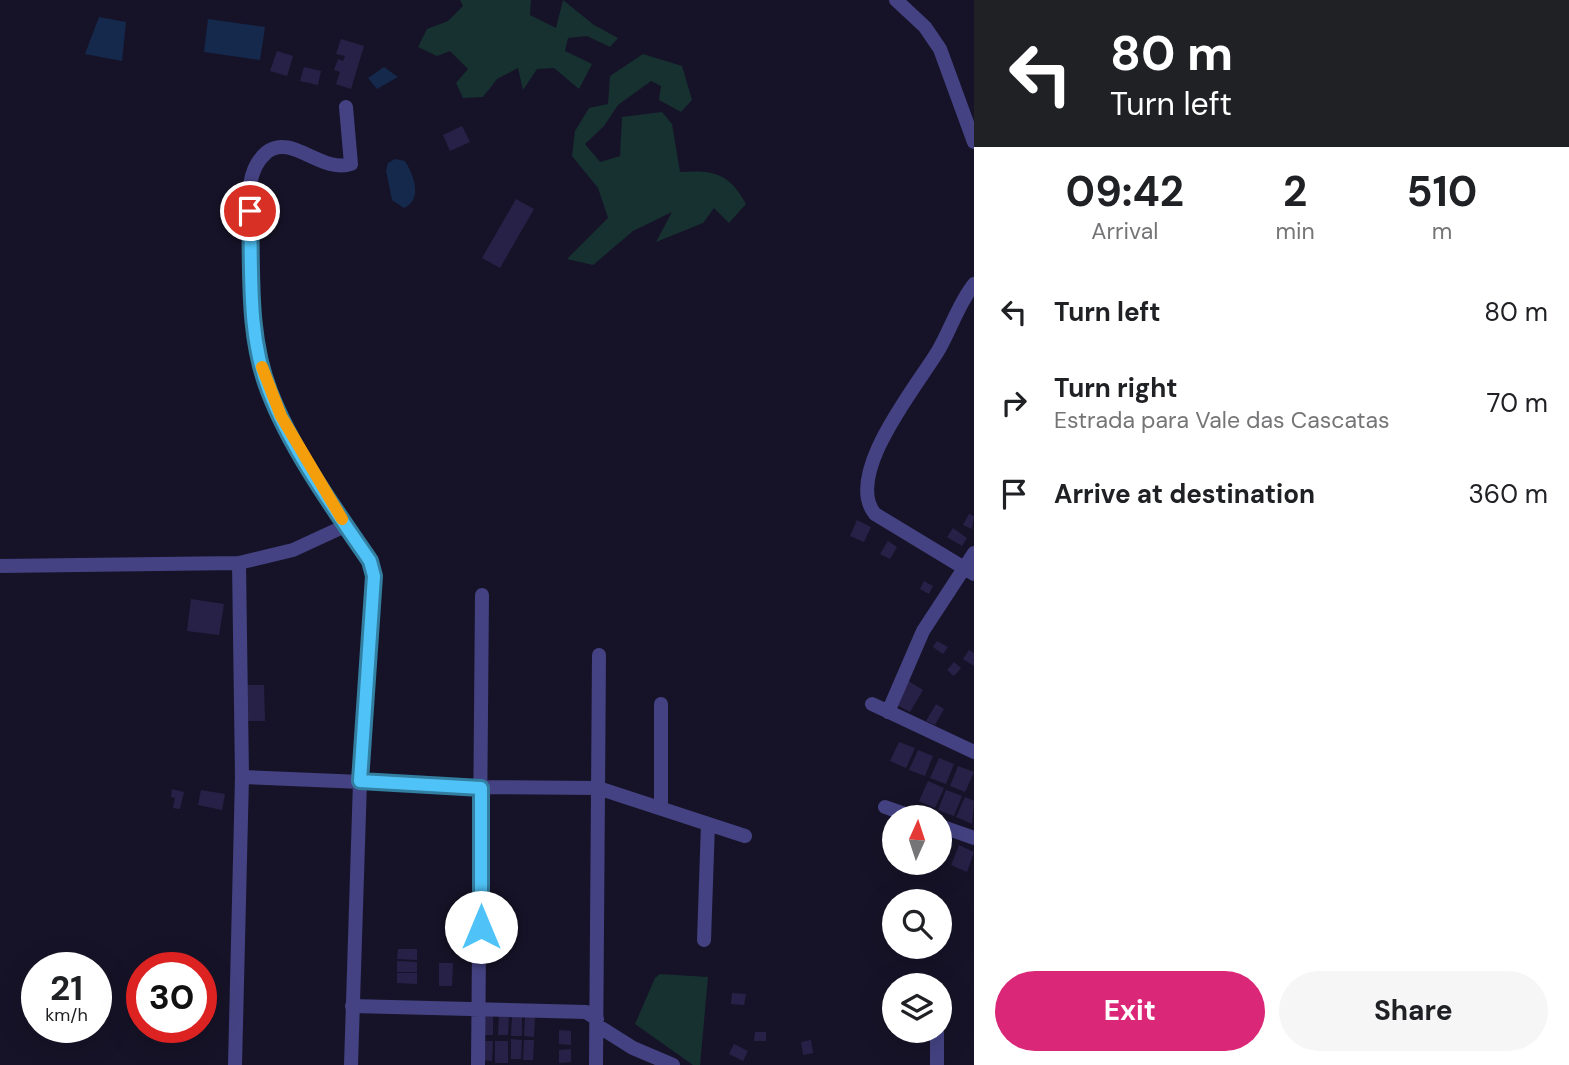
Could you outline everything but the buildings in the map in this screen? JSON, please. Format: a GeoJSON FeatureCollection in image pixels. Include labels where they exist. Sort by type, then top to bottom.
{"type":"FeatureCollection","features":[{"type":"Feature","properties":{"kind":"street"},"geometry":{"type":"LineString","coordinates":[[896,0],[925,27],[940,49],[974,142]]}},
{"type":"Feature","properties":{"kind":"street"},"geometry":{"type":"LineString","coordinates":[[346,107],[351,164],[339,168],[323,164],[297,149],[277,148],[268,151],[258,164],[249,185],[252,297],[268,390],[300,452],[345,526],[370,561],[376,588],[360,781],[351,1065]]}},
{"type":"Feature","properties":{"kind":"street"},"geometry":{"type":"LineString","coordinates":[[970,571],[875,514],[870,508],[868,487],[872,461],[974,284]]}},
{"type":"Feature","properties":{"kind":"street"},"geometry":{"type":"LineString","coordinates":[[0,566],[239,563],[293,550],[345,526]]}},
{"type":"Feature","properties":{"kind":"street"},"geometry":{"type":"LineString","coordinates":[[888,712],[923,631],[970,571],[974,553]]}},
{"type":"Feature","properties":{"kind":"street"},"geometry":{"type":"LineString","coordinates":[[235,1065],[242,777],[239,563]]}},
{"type":"Feature","properties":{"kind":"street"},"geometry":{"type":"LineString","coordinates":[[478,1065],[481,1011],[482,595]]}},
{"type":"Feature","properties":{"kind":"street"},"geometry":{"type":"LineString","coordinates":[[596,1065],[599,654]]}},
{"type":"Feature","properties":{"kind":"street"},"geometry":{"type":"LineString","coordinates":[[660,808],[661,704]]}},
{"type":"Feature","properties":{"kind":"street"},"geometry":{"type":"LineString","coordinates":[[872,704],[974,752]]}},
{"type":"Feature","properties":{"kind":"street"},"geometry":{"type":"LineString","coordinates":[[242,777],[481,788],[598,788],[745,836]]}},
{"type":"Feature","properties":{"kind":"street"},"geometry":{"type":"LineString","coordinates":[[704,940],[708,824]]}},
{"type":"Feature","properties":{"kind":"street"},"geometry":{"type":"LineString","coordinates":[[952,830],[974,838]]}},
{"type":"Feature","properties":{"kind":"street"},"geometry":{"type":"LineString","coordinates":[[352,1006],[586,1012],[633,1048],[673,1065]]}},
{"type":"Feature","properties":{"kind":"street"},"geometry":{"type":"LineString","coordinates":[[937,1043],[937,1065]]}},
{"type":"Feature","properties":{"kind":"green space"},"geometry":{"type":"Polygon","coordinates":[[[460,0],[531,0],[530,15],[556,28],[563,0],[594,25],[618,38],[610,47],[587,36],[568,38],[565,51],[592,64],[579,89],[554,68],[537,69],[523,90],[518,68],[497,79],[483,97],[463,98],[456,83],[468,69],[450,51],[437,56],[418,47],[427,29],[448,21],[463,6],[460,0]]]}},
{"type":"Feature","properties":{"kind":"green space"},"geometry":{"type":"Polygon","coordinates":[[[643,54],[682,66],[692,100],[681,112],[659,100],[661,86],[651,81],[618,105],[604,126],[585,144],[600,162],[620,156],[622,117],[662,112],[672,124],[680,172],[702,172],[719,176],[733,186],[746,204],[729,223],[714,208],[703,223],[656,242],[672,212],[633,231],[593,265],[567,259],[608,218],[598,188],[572,156],[575,131],[589,108],[608,104],[610,76],[643,54]]]}},
{"type":"Feature","properties":{"kind":"green space"},"geometry":{"type":"Polygon","coordinates":[[[660,974],[708,977],[700,1065],[693,1065],[635,1024],[655,978],[660,974]]]}},
{"type":"Feature","properties":{"kind":"water"},"geometry":{"type":"Polygon","coordinates":[[[99,17],[126,22],[122,61],[85,54],[99,17]]]}},
{"type":"Feature","properties":{"kind":"water"},"geometry":{"type":"Polygon","coordinates":[[[208,19],[265,27],[260,60],[204,52],[208,19]]]}},
{"type":"Feature","properties":{"kind":"water"},"geometry":{"type":"Polygon","coordinates":[[[384,67],[398,77],[377,89],[368,78],[384,67]]]}},
{"type":"Feature","properties":{"kind":"water"},"geometry":{"type":"Polygon","coordinates":[[[395,159],[405,161],[415,187],[413,199],[404,208],[392,200],[386,171],[388,163],[395,159]]]}},
{"type":"Feature","properties":{"kind":"slow traffic"},"geometry":{"type":"LineString","coordinates":[[262,367],[268,390],[281,416],[342,519]]}},
{"type":"Feature","properties":{"kind":"route"},"geometry":{"type":"LineString","coordinates":[[250,211],[252,297],[261,362],[268,390],[300,452],[345,526],[370,561],[374,576],[376,588],[360,781],[481,788],[481,927]]}}]}
